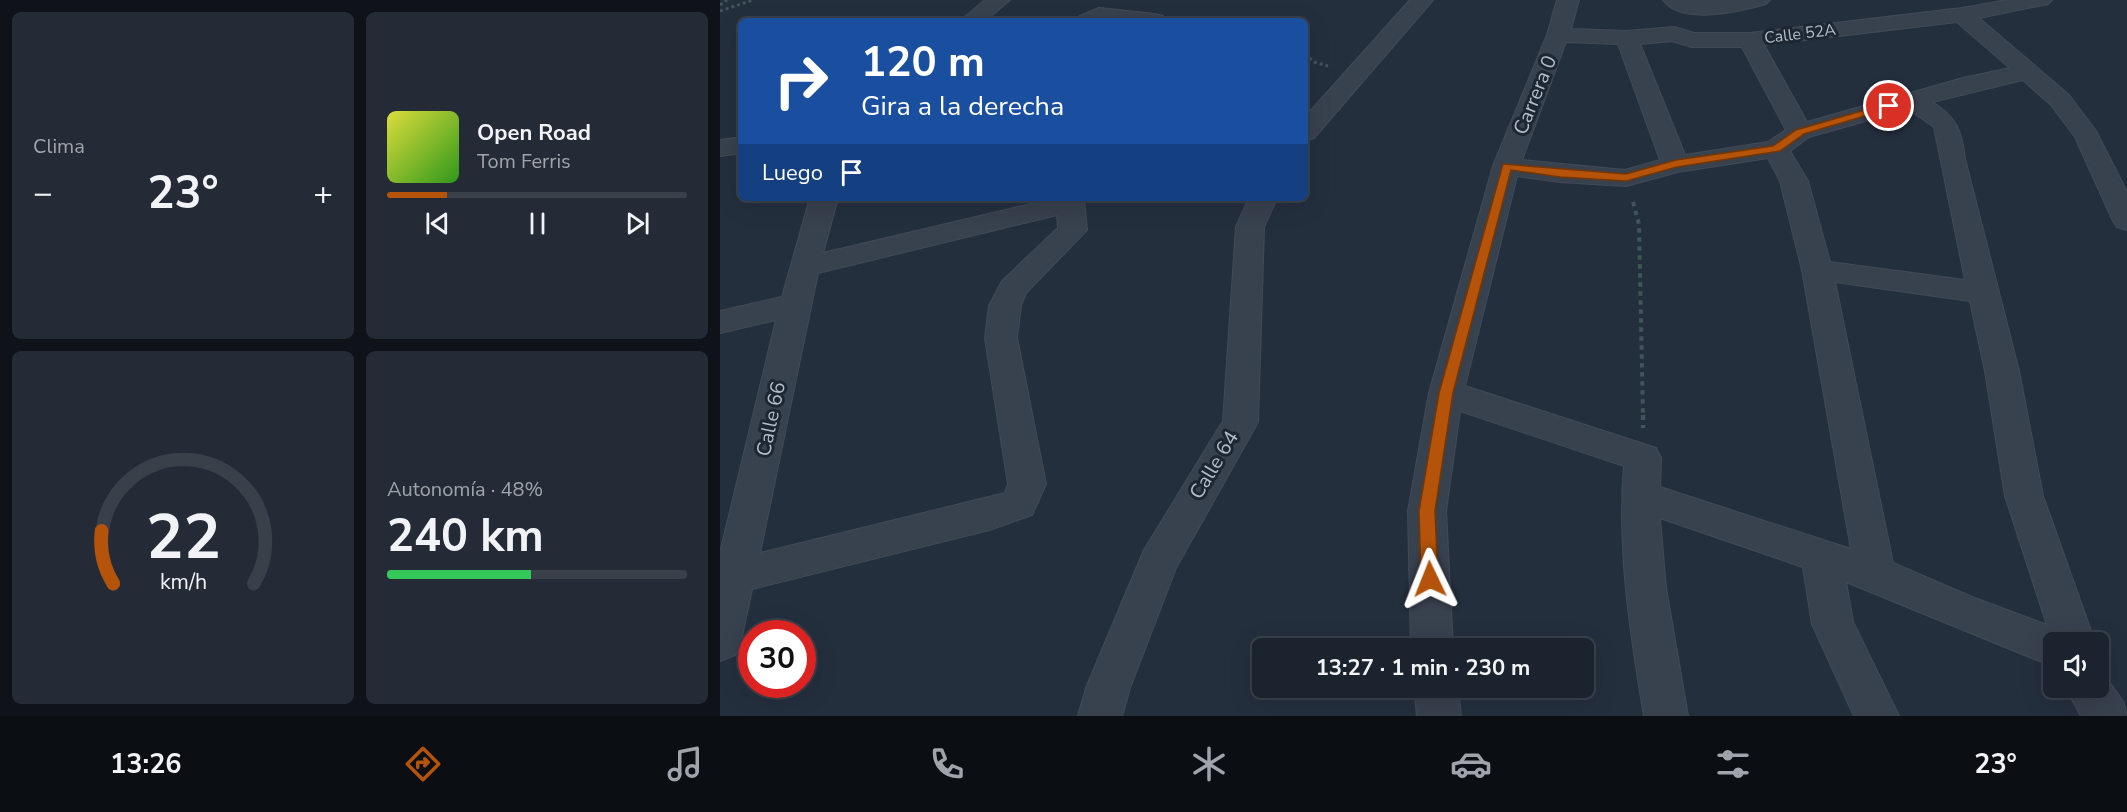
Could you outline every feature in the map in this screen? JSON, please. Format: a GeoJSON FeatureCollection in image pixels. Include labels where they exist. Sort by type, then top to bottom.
{"type":"FeatureCollection","features":[{"type":"Feature","properties":{"kind":"street"},"geometry":{"type":"LineString","coordinates":[[974,18],[999,0]]}},
{"type":"Feature","properties":{"kind":"street"},"geometry":{"type":"LineString","coordinates":[[1081,0],[1081,18]]}},
{"type":"Feature","properties":{"kind":"street"},"geometry":{"type":"LineString","coordinates":[[1394,0],[1420,3]]}},
{"type":"Feature","properties":{"kind":"street","name":"Carrera 0"},"geometry":{"type":"LineString","coordinates":[[1432,638],[1427,511],[1446,393],[1506,166],[1558,35],[1568,0]]}},
{"type":"Feature","properties":{"kind":"street"},"geometry":{"type":"LineString","coordinates":[[1668,0],[1669,26],[1674,34]]}},
{"type":"Feature","properties":{"kind":"street"},"geometry":{"type":"LineString","coordinates":[[1674,0],[1682,4],[1722,9],[1759,0]]}},
{"type":"Feature","properties":{"kind":"street","name":"Calle 52A"},"geometry":{"type":"LineString","coordinates":[[1558,35],[1627,38],[1674,34],[1692,40],[1750,40],[1962,15],[2041,0]]}},
{"type":"Feature","properties":{"kind":"street"},"geometry":{"type":"LineString","coordinates":[[1308,131],[1420,3]]}},
{"type":"Feature","properties":{"kind":"street"},"geometry":{"type":"LineString","coordinates":[[1094,18],[1099,15],[1127,18]]}},
{"type":"Feature","properties":{"kind":"street"},"geometry":{"type":"LineString","coordinates":[[1962,15],[2060,100],[2087,136],[2127,221]]}},
{"type":"Feature","properties":{"kind":"street"},"geometry":{"type":"LineString","coordinates":[[1627,38],[1676,164]]}},
{"type":"Feature","properties":{"kind":"street"},"geometry":{"type":"LineString","coordinates":[[1750,40],[1788,140],[1794,181],[1817,270],[1875,574]]}},
{"type":"Feature","properties":{"kind":"street"},"geometry":{"type":"LineString","coordinates":[[1506,166],[1560,174],[1626,178],[1676,164],[1788,140],[1971,83],[2028,72]]}},
{"type":"Feature","properties":{"kind":"street"},"geometry":{"type":"LineString","coordinates":[[1911,100],[1946,121],[1950,132],[1952,159],[2002,371],[2024,495],[2071,632]]}},
{"type":"Feature","properties":{"kind":"street"},"geometry":{"type":"LineString","coordinates":[[720,148],[738,145]]}},
{"type":"Feature","properties":{"kind":"street","name":"Calle 66"},"geometry":{"type":"LineString","coordinates":[[720,641],[795,305],[823,201]]}},
{"type":"Feature","properties":{"kind":"street"},"geometry":{"type":"LineString","coordinates":[[735,576],[989,514],[1019,504],[1027,484],[1001,338],[1005,306],[1013,288],[1073,230],[1070,201],[804,267]]}},
{"type":"Feature","properties":{"kind":"street","name":"Calle 64"},"geometry":{"type":"LineString","coordinates":[[1100,716],[1108,688],[1158,562],[1240,422],[1250,227],[1262,201]]}},
{"type":"Feature","properties":{"kind":"street"},"geometry":{"type":"LineString","coordinates":[[1817,270],[1984,293]]}},
{"type":"Feature","properties":{"kind":"street"},"geometry":{"type":"LineString","coordinates":[[720,322],[795,305]]}},
{"type":"Feature","properties":{"kind":"street"},"geometry":{"type":"LineString","coordinates":[[1446,393],[1821,556],[1875,574],[2043,643]]}},
{"type":"Feature","properties":{"kind":"street"},"geometry":{"type":"LineString","coordinates":[[1641,477],[1646,603],[1666,716]]}},
{"type":"Feature","properties":{"kind":"street"},"geometry":{"type":"LineString","coordinates":[[1821,556],[1833,624],[1877,716]]}},
{"type":"Feature","properties":{"kind":"street"},"geometry":{"type":"LineString","coordinates":[[1437,698],[1439,716]]}},
{"type":"Feature","properties":{"kind":"street"},"geometry":{"type":"LineString","coordinates":[[2095,698],[2108,716]]}},
{"type":"Feature","properties":{"kind":"path"},"geometry":{"type":"LineString","coordinates":[[720,5],[727,0]]}},
{"type":"Feature","properties":{"kind":"path"},"geometry":{"type":"LineString","coordinates":[[720,11],[753,0]]}},
{"type":"Feature","properties":{"kind":"path"},"geometry":{"type":"LineString","coordinates":[[1626,178],[1639,224],[1641,477]]}},
{"type":"Feature","properties":{"kind":"route"},"geometry":{"type":"LineString","coordinates":[[1430,579],[1427,511],[1446,393],[1506,166],[1560,174],[1626,178],[1676,164],[1776,149],[1800,132],[1889,106]]}}]}
